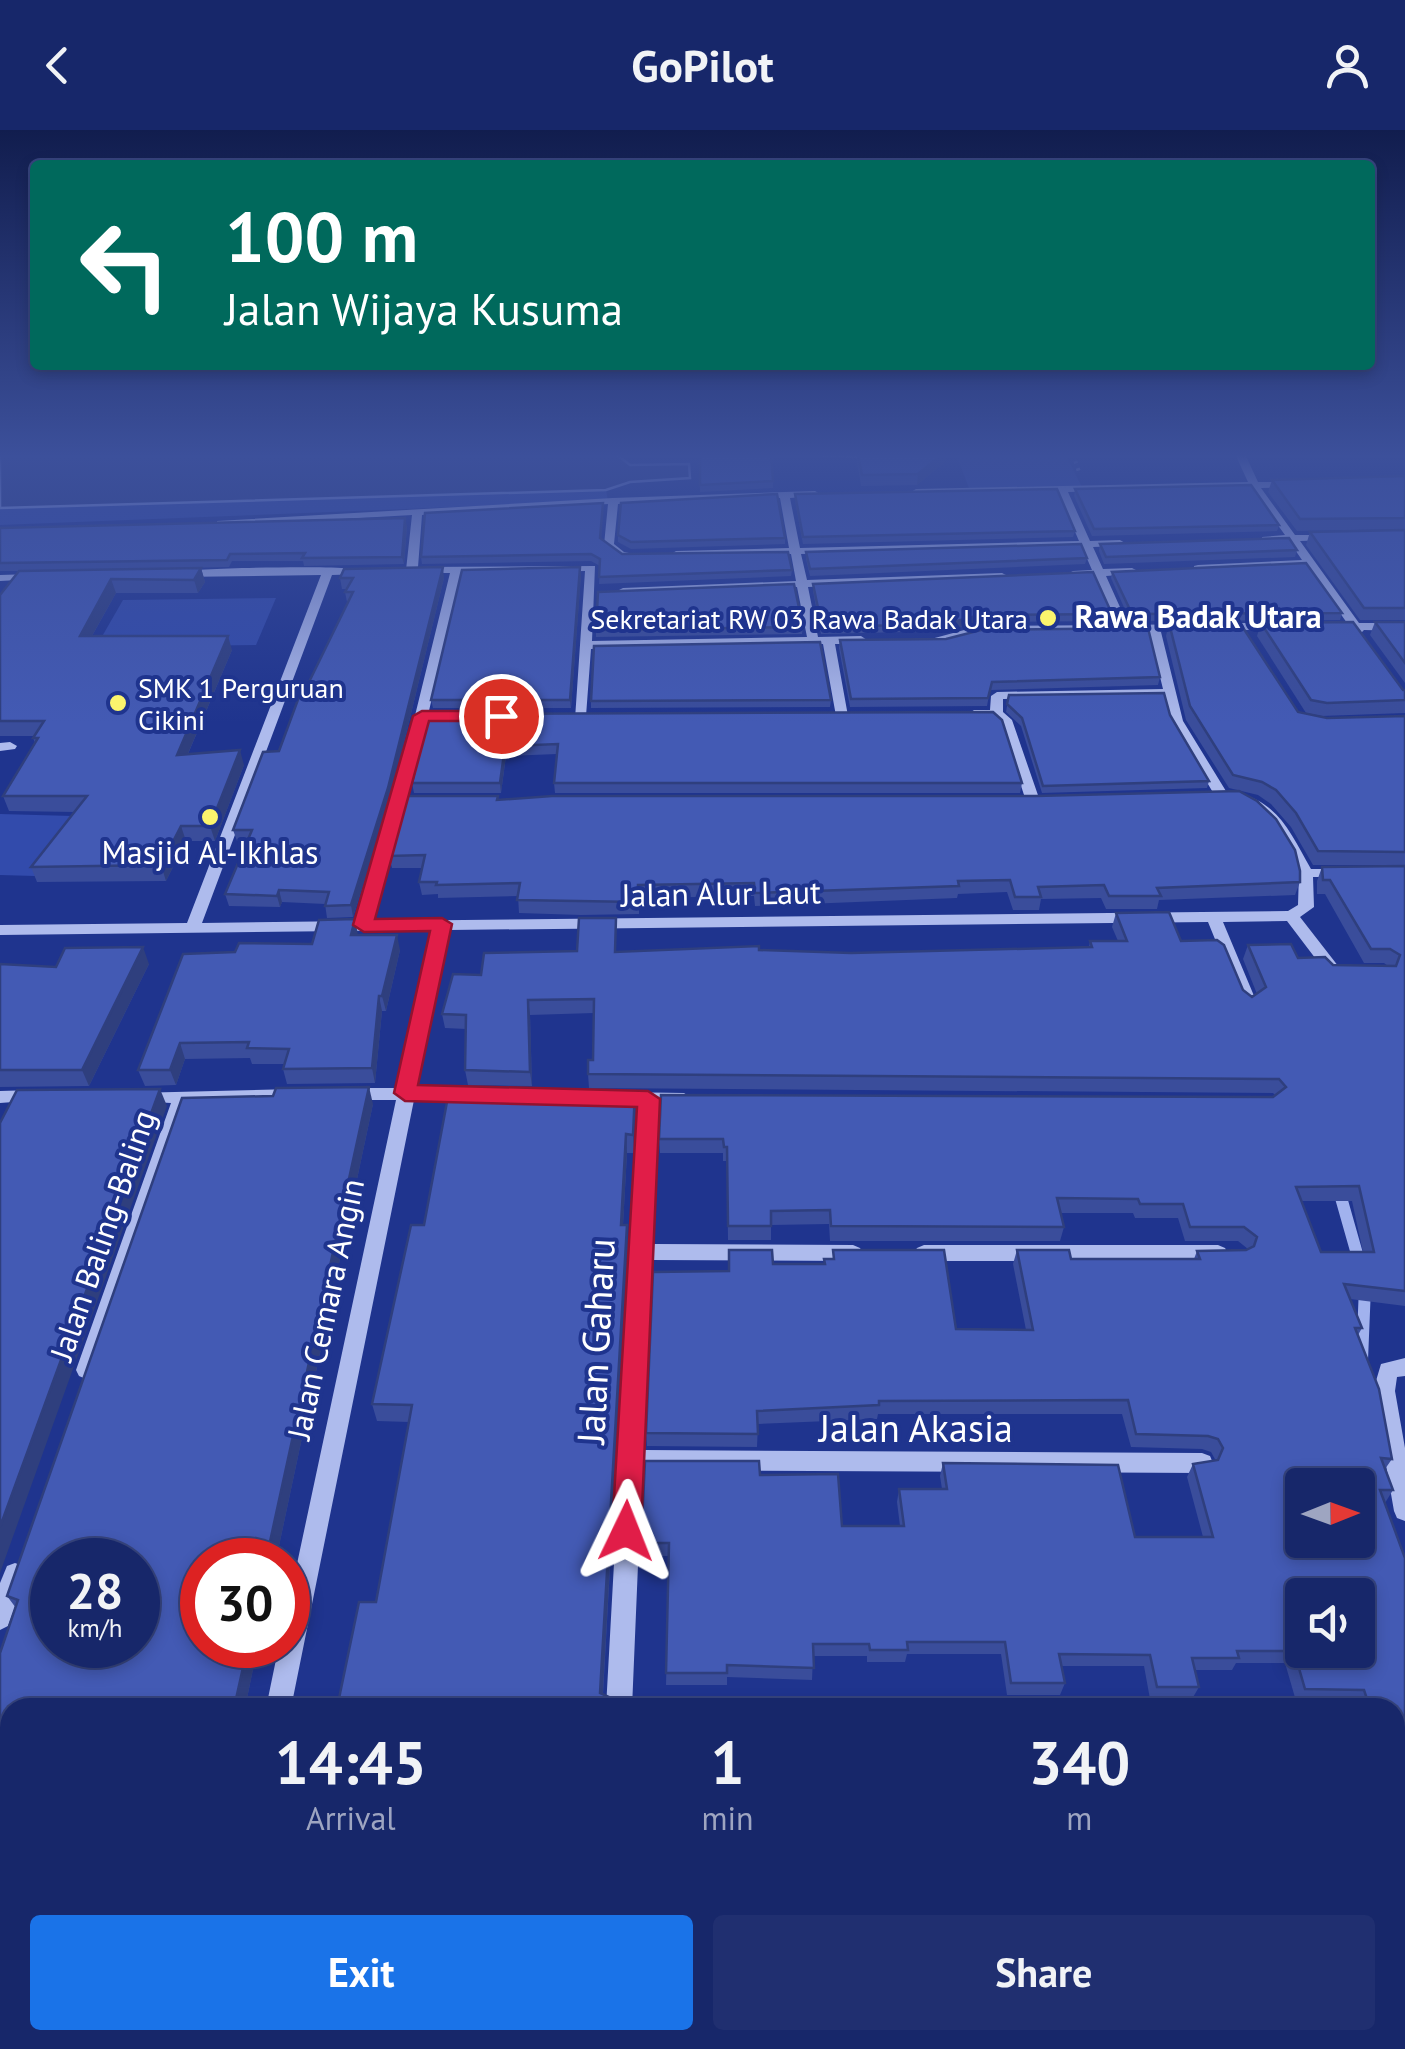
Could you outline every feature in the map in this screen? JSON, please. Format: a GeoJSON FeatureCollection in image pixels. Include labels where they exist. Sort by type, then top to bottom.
{"type":"FeatureCollection","features":[{"type":"Feature","properties":{"kind":"street"},"geometry":{"type":"LineString","coordinates":[[412,570],[414,544]]}},
{"type":"Feature","properties":{"kind":"street"},"geometry":{"type":"LineString","coordinates":[[609,544],[620,555],[636,555]]}},
{"type":"Feature","properties":{"kind":"street"},"geometry":{"type":"LineString","coordinates":[[795,544],[813,640]]}},
{"type":"Feature","properties":{"kind":"street"},"geometry":{"type":"LineString","coordinates":[[1087,544],[1123,628]]}},
{"type":"Feature","properties":{"kind":"street"},"geometry":{"type":"LineString","coordinates":[[654,555],[1112,544]]}},
{"type":"Feature","properties":{"kind":"street"},"geometry":{"type":"LineString","coordinates":[[1294,544],[1366,641]]}},
{"type":"Feature","properties":{"kind":"street"},"geometry":{"type":"LineString","coordinates":[[1192,568],[1307,562]]}},
{"type":"Feature","properties":{"kind":"street"},"geometry":{"type":"LineString","coordinates":[[395,570],[590,568],[580,716]]}},
{"type":"Feature","properties":{"kind":"street"},"geometry":{"type":"LineString","coordinates":[[364,925],[401,800],[456,569]]}},
{"type":"Feature","properties":{"kind":"street"},"geometry":{"type":"LineString","coordinates":[[164,575],[378,570]]}},
{"type":"Feature","properties":{"kind":"street"},"geometry":{"type":"LineString","coordinates":[[1066,574],[1154,570]]}},
{"type":"Feature","properties":{"kind":"street"},"geometry":{"type":"LineString","coordinates":[[193,927],[328,571]]}},
{"type":"Feature","properties":{"kind":"street"},"geometry":{"type":"LineString","coordinates":[[591,592],[1009,576]]}},
{"type":"Feature","properties":{"kind":"street"},"geometry":{"type":"LineString","coordinates":[[0,578],[55,577]]}},
{"type":"Feature","properties":{"kind":"street"},"geometry":{"type":"LineString","coordinates":[[926,639],[950,639],[978,630],[1298,626]]}},
{"type":"Feature","properties":{"kind":"street"},"geometry":{"type":"LineString","coordinates":[[1316,626],[1405,628]]}},
{"type":"Feature","properties":{"kind":"street"},"geometry":{"type":"LineString","coordinates":[[1242,627],[1251,642]]}},
{"type":"Feature","properties":{"kind":"street"},"geometry":{"type":"LineString","coordinates":[[1154,628],[1176,721],[1222,796]]}},
{"type":"Feature","properties":{"kind":"street"},"geometry":{"type":"LineString","coordinates":[[828,640],[838,716],[861,716]]}},
{"type":"Feature","properties":{"kind":"street"},"geometry":{"type":"LineString","coordinates":[[586,645],[867,640]]}},
{"type":"Feature","properties":{"kind":"street"},"geometry":{"type":"LineString","coordinates":[[996,714],[996,696],[1172,694]]}},
{"type":"Feature","properties":{"kind":"street"},"geometry":{"type":"LineString","coordinates":[[955,714],[996,714],[1010,727],[1032,801]]}},
{"type":"Feature","properties":{"kind":"street"},"geometry":{"type":"LineString","coordinates":[[422,716],[441,716]]}},
{"type":"Feature","properties":{"kind":"street"},"geometry":{"type":"LineString","coordinates":[[560,716],[600,716]]}},
{"type":"Feature","properties":{"kind":"street"},"geometry":{"type":"LineString","coordinates":[[1204,796],[1250,798],[1269,811],[1306,873],[1306,907],[1291,916],[1332,971],[1357,973]]}},
{"type":"Feature","properties":{"kind":"street"},"geometry":{"type":"LineString","coordinates":[[401,800],[421,801]]}},
{"type":"Feature","properties":{"kind":"street"},"geometry":{"type":"LineString","coordinates":[[1013,801],[1052,801]]}},
{"type":"Feature","properties":{"kind":"street"},"geometry":{"type":"LineString","coordinates":[[1306,873],[1365,872]]}},
{"type":"Feature","properties":{"kind":"street"},"geometry":{"type":"LineString","coordinates":[[1213,916],[1249,1003]]}},
{"type":"Feature","properties":{"kind":"street","name":"Jalan Alur Laut"},"geometry":{"type":"LineString","coordinates":[[0,930],[1291,916]]}},
{"type":"Feature","properties":{"kind":"street","name":"Jalan Cemara Angin"},"geometry":{"type":"LineString","coordinates":[[280,1698],[442,924]]}},
{"type":"Feature","properties":{"kind":"street"},"geometry":{"type":"LineString","coordinates":[[127,1097],[439,1093],[708,1099]]}},
{"type":"Feature","properties":{"kind":"street"},"geometry":{"type":"LineString","coordinates":[[8,1103],[53,1096]]}},
{"type":"Feature","properties":{"kind":"street","name":"Jalan Baling-Baling"},"geometry":{"type":"LineString","coordinates":[[78,1395],[182,1097]]}},
{"type":"Feature","properties":{"kind":"street","name":"Jalan Gaharu"},"geometry":{"type":"LineString","coordinates":[[619,1698],[648,1099]]}},
{"type":"Feature","properties":{"kind":"street"},"geometry":{"type":"LineString","coordinates":[[639,1252],[1238,1253]]}},
{"type":"Feature","properties":{"kind":"street"},"geometry":{"type":"LineString","coordinates":[[1400,1367],[1388,1370],[1384,1391],[1405,1511]]}},
{"type":"Feature","properties":{"kind":"street","name":"Jalan Akasia"},"geometry":{"type":"LineString","coordinates":[[630,1460],[1202,1463]]}},
{"type":"Feature","properties":{"kind":"street"},"geometry":{"type":"LineString","coordinates":[[0,1618],[26,1544]]}},
{"type":"Feature","properties":{"kind":"shaded area"},"geometry":{"type":"Polygon","coordinates":[[[276,598],[256,645],[96,647],[123,600],[276,598]]]}},
{"type":"Feature","properties":{"kind":"shaded area"},"geometry":{"type":"Polygon","coordinates":[[[0,814],[73,816],[35,876],[0,875],[0,814]]]}},
{"type":"Feature","properties":{"kind":"building"},"geometry":{"type":"Polygon","coordinates":[[[0,544],[403,544],[402,557],[230,554],[227,560],[0,563],[0,544]]]}},
{"type":"Feature","properties":{"kind":"building"},"geometry":{"type":"Polygon","coordinates":[[[422,544],[608,544],[622,554],[788,552],[792,570],[599,577],[600,559],[591,554],[421,557],[422,544]]]}},
{"type":"Feature","properties":{"kind":"building"},"geometry":{"type":"Polygon","coordinates":[[[1081,544],[1087,558],[810,569],[806,552],[1081,544]]]}},
{"type":"Feature","properties":{"kind":"building"},"geometry":{"type":"Polygon","coordinates":[[[1100,544],[1293,544],[1297,550],[1106,557],[1100,544]]]}},
{"type":"Feature","properties":{"kind":"building"},"geometry":{"type":"Polygon","coordinates":[[[1318,544],[1405,544],[1405,608],[1364,608],[1318,544]]]}},
{"type":"Feature","properties":{"kind":"building"},"geometry":{"type":"Polygon","coordinates":[[[1306,563],[1342,613],[1132,614],[1112,572],[1306,563]]]}},
{"type":"Feature","properties":{"kind":"building"},"geometry":{"type":"Polygon","coordinates":[[[443,567],[388,788],[351,905],[325,906],[329,892],[225,894],[252,830],[233,830],[263,752],[279,751],[303,686],[307,686],[353,592],[345,592],[353,578],[340,578],[344,569],[443,567]]]}},
{"type":"Feature","properties":{"kind":"building"},"geometry":{"type":"Polygon","coordinates":[[[580,567],[570,700],[431,700],[462,570],[580,567]]]}},
{"type":"Feature","properties":{"kind":"building","name":"SMK 1 Perguruan Cikini"},"geometry":{"type":"Polygon","coordinates":[[[201,568],[194,580],[111,579],[80,636],[228,636],[177,755],[240,750],[210,826],[181,826],[161,865],[31,867],[87,796],[3,796],[44,721],[0,721],[0,595],[19,571],[201,568]]]}},
{"type":"Feature","properties":{"kind":"building"},"geometry":{"type":"Polygon","coordinates":[[[1093,572],[1112,614],[980,615],[945,624],[822,627],[813,584],[1093,572]]]}},
{"type":"Feature","properties":{"kind":"building"},"geometry":{"type":"Polygon","coordinates":[[[794,584],[803,627],[596,630],[598,592],[794,584]]]}},
{"type":"Feature","properties":{"kind":"building"},"geometry":{"type":"Polygon","coordinates":[[[1353,622],[1405,690],[1405,700],[1311,700],[1261,623],[1353,622]]]}},
{"type":"Feature","properties":{"kind":"building"},"geometry":{"type":"Polygon","coordinates":[[[1375,622],[1405,622],[1405,663],[1375,622]]]}},
{"type":"Feature","properties":{"kind":"building"},"geometry":{"type":"Polygon","coordinates":[[[1169,623],[1240,623],[1298,712],[1327,718],[1405,716],[1405,852],[1318,851],[1296,813],[1276,790],[1233,775],[1190,706],[1169,623]]]}},
{"type":"Feature","properties":{"kind":"building"},"geometry":{"type":"Polygon","coordinates":[[[1148,628],[1160,677],[992,682],[988,698],[851,699],[840,640],[946,639],[981,630],[1148,628]]]}},
{"type":"Feature","properties":{"kind":"building"},"geometry":{"type":"Polygon","coordinates":[[[820,642],[831,700],[591,701],[594,646],[820,642]]]}},
{"type":"Feature","properties":{"kind":"building"},"geometry":{"type":"Polygon","coordinates":[[[1164,693],[1170,715],[1209,781],[1043,786],[1022,718],[1007,704],[1009,695],[1164,693]]]}},
{"type":"Feature","properties":{"kind":"building"},"geometry":{"type":"Polygon","coordinates":[[[993,712],[1002,720],[1022,783],[554,783],[558,744],[505,746],[500,783],[412,783],[428,714],[993,712]]]}},
{"type":"Feature","properties":{"kind":"building"},"geometry":{"type":"Polygon","coordinates":[[[1239,791],[1276,819],[1295,850],[1300,882],[1157,888],[1161,896],[1109,896],[1104,885],[1038,887],[1041,897],[1015,897],[1010,880],[958,881],[959,886],[755,893],[754,883],[638,885],[638,902],[517,900],[520,883],[419,882],[425,855],[389,856],[408,796],[498,796],[497,800],[552,796],[1036,796],[1239,791]]]}},
{"type":"Feature","properties":{"kind":"building"},"geometry":{"type":"Polygon","coordinates":[[[1405,866],[1405,1291],[1344,1284],[1362,1328],[1355,1328],[1379,1389],[1392,1459],[1381,1458],[1393,1490],[1380,1490],[1405,1558],[1405,1698],[1367,1698],[1364,1690],[1305,1689],[1299,1668],[1375,1668],[1375,1578],[1285,1578],[1285,1651],[1237,1651],[1239,1658],[1192,1658],[1199,1687],[1157,1687],[1150,1655],[1059,1654],[1065,1683],[1011,1683],[1005,1642],[907,1642],[908,1650],[870,1650],[869,1644],[813,1644],[814,1668],[727,1665],[727,1673],[666,1673],[669,1543],[641,1543],[645,1461],[759,1461],[760,1475],[838,1474],[842,1526],[904,1526],[899,1489],[947,1489],[943,1463],[1118,1465],[1135,1537],[1213,1537],[1193,1464],[1218,1460],[1223,1448],[1218,1439],[1208,1436],[1136,1434],[1128,1400],[879,1401],[879,1405],[757,1411],[758,1434],[646,1433],[653,1272],[729,1271],[729,1250],[772,1250],[773,1264],[825,1264],[824,1259],[834,1259],[833,1250],[944,1250],[956,1329],[1033,1330],[1017,1250],[1069,1250],[1071,1259],[1200,1259],[1197,1251],[1246,1250],[1254,1246],[1257,1237],[1244,1227],[1190,1227],[1183,1204],[1140,1204],[1138,1199],[1057,1198],[1064,1227],[831,1226],[830,1210],[771,1211],[771,1226],[728,1226],[727,1147],[723,1139],[659,1139],[661,1095],[1273,1097],[1286,1087],[1279,1079],[588,1074],[588,1060],[593,1060],[594,999],[528,1000],[530,1072],[465,1070],[466,1015],[442,1014],[453,974],[481,975],[484,953],[577,951],[579,918],[616,918],[615,952],[759,946],[759,950],[851,953],[1092,947],[1090,941],[1127,941],[1116,913],[1169,912],[1181,941],[1217,940],[1224,945],[1243,990],[1252,997],[1266,987],[1248,945],[1291,944],[1298,958],[1325,957],[1333,965],[1396,966],[1400,955],[1390,949],[1371,949],[1330,880],[1323,880],[1322,867],[1405,866]],[[1359,1186],[1296,1187],[1321,1252],[1374,1252],[1359,1186]]]}},
{"type":"Feature","properties":{"kind":"building"},"geometry":{"type":"Polygon","coordinates":[[[355,919],[351,935],[397,935],[379,996],[372,1068],[283,1069],[289,1049],[247,1048],[249,1042],[180,1043],[170,1070],[138,1070],[183,954],[235,952],[239,943],[312,944],[319,920],[355,919]]]}},
{"type":"Feature","properties":{"kind":"building"},"geometry":{"type":"Polygon","coordinates":[[[143,947],[82,1070],[0,1070],[0,964],[56,967],[65,948],[143,947]]]}},
{"type":"Feature","properties":{"kind":"building"},"geometry":{"type":"Polygon","coordinates":[[[464,1086],[531,1088],[530,1096],[586,1096],[587,1089],[635,1091],[633,1135],[626,1134],[621,1225],[627,1225],[600,1693],[609,1698],[339,1698],[359,1602],[376,1602],[412,1405],[372,1404],[411,1225],[424,1225],[449,1091],[464,1091],[464,1086]]]}},
{"type":"Feature","properties":{"kind":"building"},"geometry":{"type":"Polygon","coordinates":[[[369,1087],[271,1538],[180,1538],[180,1668],[243,1668],[236,1698],[0,1698],[0,1653],[18,1600],[7,1596],[182,1098],[273,1096],[276,1088],[369,1087]]]}},
{"type":"Feature","properties":{"kind":"building"},"geometry":{"type":"Polygon","coordinates":[[[160,1089],[0,1527],[0,1123],[17,1090],[160,1089]]]}},
{"type":"Feature","properties":{"kind":"waterway"},"geometry":{"type":"LineString","coordinates":[[1340,1194],[1359,1261]]}},
{"type":"Feature","properties":{"kind":"waterway"},"geometry":{"type":"LineString","coordinates":[[1362,1360],[1365,1287]]}},
{"type":"Feature","properties":{"kind":"place","name":"Sekretariat RW 03 Rawa Badak Utara"},"geometry":{"type":"Point","coordinates":[1048,618]}},
{"type":"Feature","properties":{"kind":"place","name":"SMK 1 Perguruan Cikini"},"geometry":{"type":"Point","coordinates":[118,703]}},
{"type":"Feature","properties":{"kind":"place","name":"Masjid Al-Ikhlas"},"geometry":{"type":"Point","coordinates":[210,817]}},
{"type":"Feature","properties":{"kind":"district","name":"Rawa Badak Utara"},"geometry":{"type":"Point","coordinates":[1198,616]}},
{"type":"Feature","properties":{"kind":"route"},"geometry":{"type":"LineString","coordinates":[[501,716],[422,716],[364,925],[442,924],[405,1093],[648,1099],[626,1531]]}}]}
